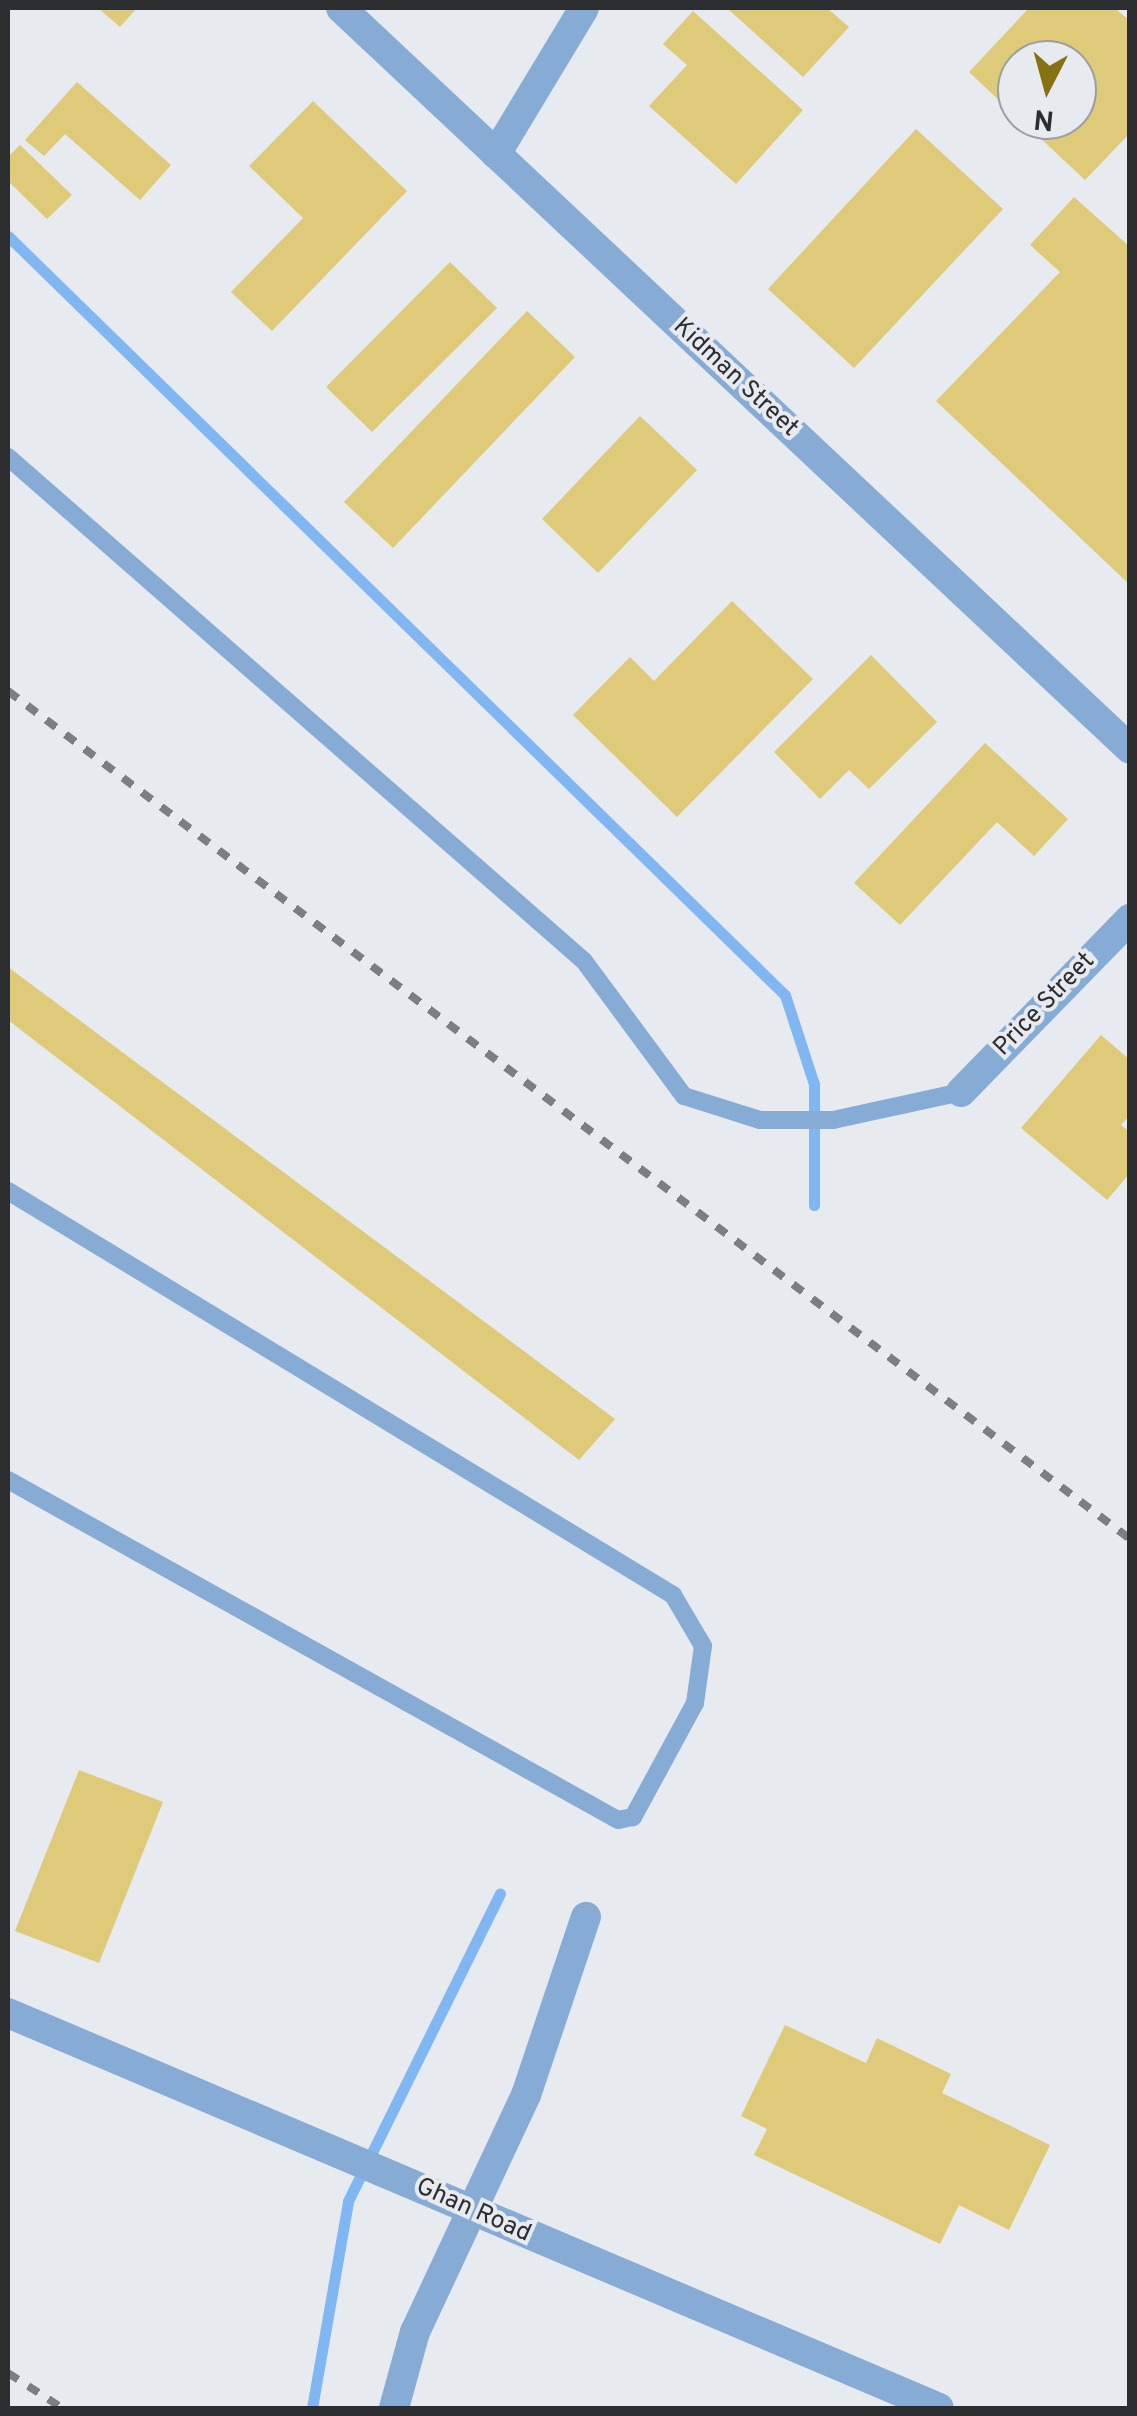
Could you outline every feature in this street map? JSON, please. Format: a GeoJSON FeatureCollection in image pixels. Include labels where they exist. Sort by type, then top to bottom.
{"type":"FeatureCollection","features":[{"type":"Feature","properties":{"kind":"street","name":"Kidman Street"},"geometry":{"type":"LineString","coordinates":[[341,8],[1130,749]]}},
{"type":"Feature","properties":{"kind":"street"},"geometry":{"type":"LineString","coordinates":[[496,154],[584,8]]}},
{"type":"Feature","properties":{"kind":"street","name":"Price Street"},"geometry":{"type":"LineString","coordinates":[[961,1092],[1130,919]]}},
{"type":"Feature","properties":{"kind":"street"},"geometry":{"type":"LineString","coordinates":[[394,2408],[415,2332],[476,2213],[586,1917]]}},
{"type":"Feature","properties":{"kind":"street","name":"Ghan Road"},"geometry":{"type":"LineString","coordinates":[[8,2013],[939,2408]]}},
{"type":"Feature","properties":{"kind":"lane"},"geometry":{"type":"LineString","coordinates":[[8,457],[584,962],[673,1087],[760,1120],[833,1120],[961,1092]]}},
{"type":"Feature","properties":{"kind":"lane"},"geometry":{"type":"LineString","coordinates":[[8,1192],[673,1595],[702,1646],[695,1703],[632,1817],[618,1820],[8,1480]]}},
{"type":"Feature","properties":{"kind":"building"},"geometry":{"type":"Polygon","coordinates":[[[98,8],[137,8],[120,27],[98,8]]]}},
{"type":"Feature","properties":{"kind":"building"},"geometry":{"type":"Polygon","coordinates":[[[727,8],[827,8],[849,27],[803,77],[727,8]]]}},
{"type":"Feature","properties":{"kind":"building"},"geometry":{"type":"Polygon","coordinates":[[[1029,8],[1115,8],[1130,21],[1130,133],[1085,180],[1042,140],[1097,140],[1097,40],[999,40],[1029,8]]]}},
{"type":"Feature","properties":{"kind":"building"},"geometry":{"type":"Polygon","coordinates":[[[693,11],[803,110],[736,184],[649,106],[687,65],[663,44],[693,11]]]}},
{"type":"Feature","properties":{"kind":"building"},"geometry":{"type":"Polygon","coordinates":[[[997,42],[997,98],[969,72],[997,42]]]}},
{"type":"Feature","properties":{"kind":"building"},"geometry":{"type":"Polygon","coordinates":[[[77,82],[171,165],[140,200],[65,134],[44,156],[25,140],[77,82]]]}},
{"type":"Feature","properties":{"kind":"building"},"geometry":{"type":"Polygon","coordinates":[[[313,101],[407,191],[272,331],[231,292],[303,218],[249,166],[313,101]]]}},
{"type":"Feature","properties":{"kind":"building"},"geometry":{"type":"Polygon","coordinates":[[[916,129],[1003,209],[854,368],[768,289],[916,129]]]}},
{"type":"Feature","properties":{"kind":"building"},"geometry":{"type":"Polygon","coordinates":[[[20,145],[72,195],[47,219],[8,181],[8,157],[20,145]]]}},
{"type":"Feature","properties":{"kind":"building"},"geometry":{"type":"Polygon","coordinates":[[[1074,197],[1130,247],[1130,585],[936,401],[1060,272],[1030,245],[1074,197]]]}},
{"type":"Feature","properties":{"kind":"building"},"geometry":{"type":"Polygon","coordinates":[[[450,262],[497,308],[372,432],[326,387],[450,262]]]}},
{"type":"Feature","properties":{"kind":"building"},"geometry":{"type":"Polygon","coordinates":[[[527,311],[575,357],[393,548],[344,502],[527,311]]]}},
{"type":"Feature","properties":{"kind":"building"},"geometry":{"type":"Polygon","coordinates":[[[640,416],[697,470],[598,573],[542,519],[640,416]]]}},
{"type":"Feature","properties":{"kind":"building"},"geometry":{"type":"Polygon","coordinates":[[[732,601],[813,679],[677,817],[573,715],[630,657],[654,681],[732,601]]]}},
{"type":"Feature","properties":{"kind":"building"},"geometry":{"type":"Polygon","coordinates":[[[871,655],[937,722],[869,789],[849,770],[820,799],[774,752],[871,655]]]}},
{"type":"Feature","properties":{"kind":"building"},"geometry":{"type":"Polygon","coordinates":[[[985,743],[1068,819],[1034,856],[997,822],[900,925],[854,883],[985,743]]]}},
{"type":"Feature","properties":{"kind":"building"},"geometry":{"type":"Polygon","coordinates":[[[8,967],[615,1419],[579,1460],[8,1020],[8,967]]]}},
{"type":"Feature","properties":{"kind":"building"},"geometry":{"type":"Polygon","coordinates":[[[1101,1035],[1130,1060],[1130,1115],[1121,1125],[1130,1132],[1130,1173],[1107,1200],[1021,1128],[1101,1035]]]}},
{"type":"Feature","properties":{"kind":"building"},"geometry":{"type":"Polygon","coordinates":[[[79,1770],[163,1802],[99,1963],[15,1931],[79,1770]]]}},
{"type":"Feature","properties":{"kind":"building"},"geometry":{"type":"Polygon","coordinates":[[[785,2025],[866,2063],[877,2038],[951,2074],[942,2093],[1050,2145],[1009,2230],[959,2205],[940,2244],[754,2155],[767,2129],[741,2116],[785,2025]]]}},
{"type":"Feature","properties":{"kind":"waterway"},"geometry":{"type":"LineString","coordinates":[[8,236],[785,995],[814,1084],[814,1205]]}},
{"type":"Feature","properties":{"kind":"waterway"},"geometry":{"type":"LineString","coordinates":[[312,2408],[348,2201],[500,1894]]}},
{"type":"Feature","properties":{"kind":"railway"},"geometry":{"type":"LineString","coordinates":[[8,691],[1130,1539]]}},
{"type":"Feature","properties":{"kind":"railway"},"geometry":{"type":"LineString","coordinates":[[8,2373],[62,2408]]}}]}
